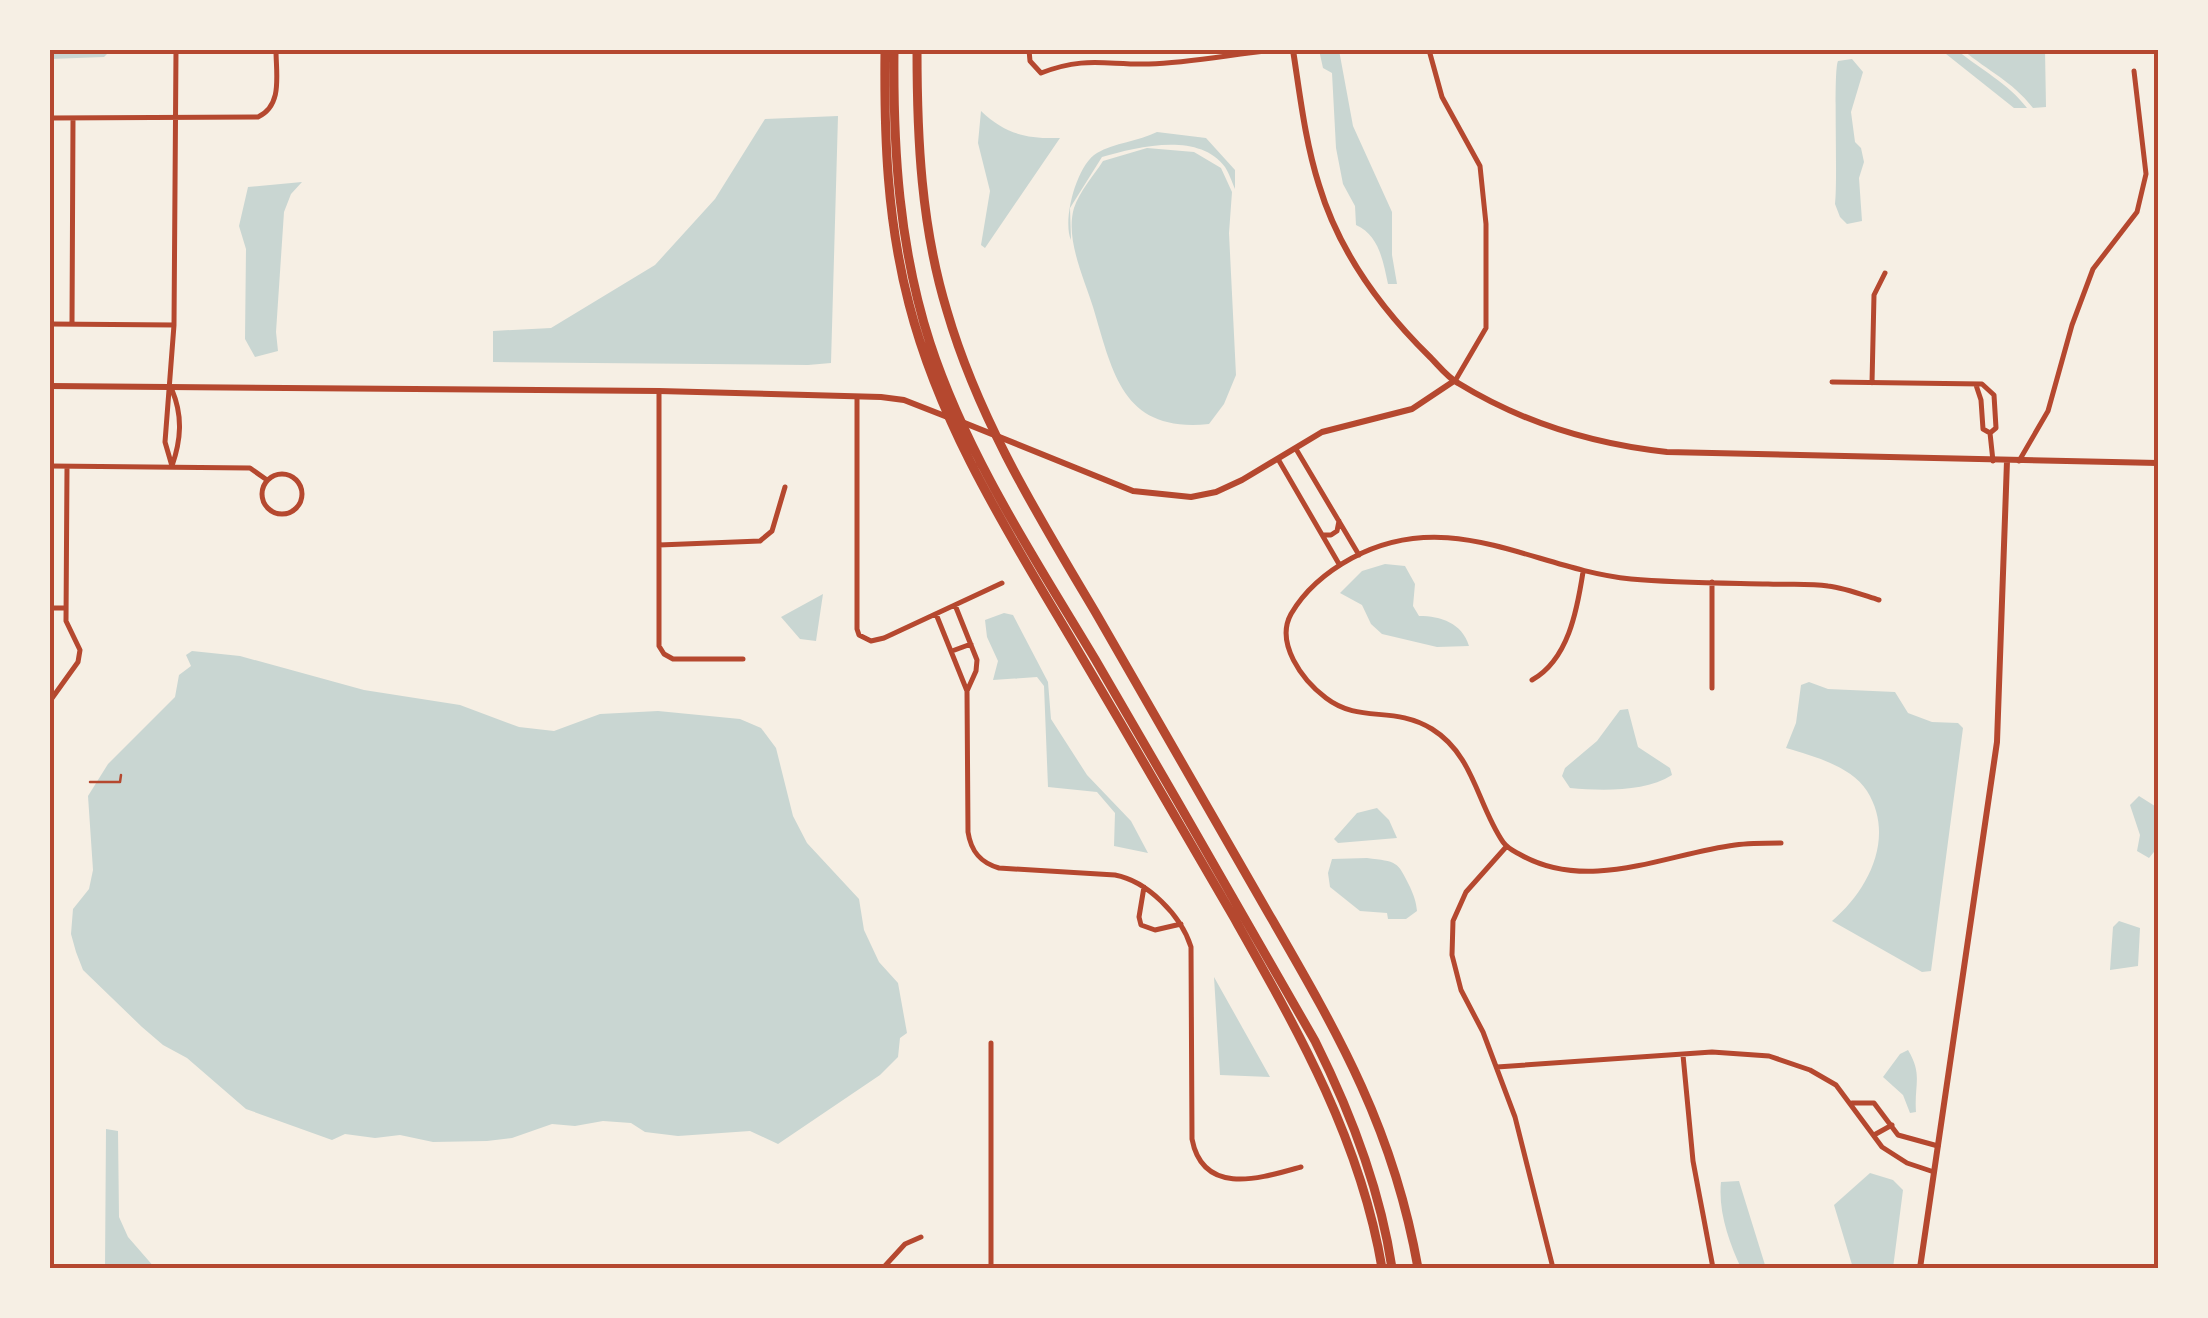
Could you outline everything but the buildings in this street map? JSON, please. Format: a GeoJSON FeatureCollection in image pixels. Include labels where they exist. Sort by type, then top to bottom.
{"type":"FeatureCollection","features":[{"type":"Feature","properties":{"kind":"highway"},"geometry":{"type":"LineString","coordinates":[[885,50],[884,125],[892,219],[910,307],[928,366],[973,470],[1308,1051],[1359,1170],[1382,1268]]}},
{"type":"Feature","properties":{"kind":"highway"},"geometry":{"type":"LineString","coordinates":[[894,50],[894,122],[901,217],[918,303],[940,372],[988,477],[1315,1041],[1369,1168],[1392,1268]]}},
{"type":"Feature","properties":{"kind":"highway"},"geometry":{"type":"LineString","coordinates":[[918,50],[919,160],[931,248],[946,310],[972,384],[1026,494],[1348,1054],[1395,1167],[1418,1268]]}},
{"type":"Feature","properties":{"kind":"street"},"geometry":{"type":"LineString","coordinates":[[172,466],[165,442],[174,325],[176,50]]}},
{"type":"Feature","properties":{"kind":"street"},"geometry":{"type":"LineString","coordinates":[[50,118],[258,118],[269,112],[276,101],[276,50]]}},
{"type":"Feature","properties":{"kind":"street"},"geometry":{"type":"LineString","coordinates":[[1029,50],[1030,61],[1041,73],[1064,64],[1096,60],[1149,64],[1218,53],[1274,50]]}},
{"type":"Feature","properties":{"kind":"street"},"geometry":{"type":"LineString","coordinates":[[1293,50],[1308,146],[1334,227],[1358,270],[1386,310],[1454,382],[1530,420],[1614,446],[1667,452],[2158,463]]}},
{"type":"Feature","properties":{"kind":"street"},"geometry":{"type":"LineString","coordinates":[[50,386],[659,391],[904,400],[1133,491],[1168,497],[1216,492],[1322,432],[1412,409],[1454,382],[1486,328],[1486,224],[1480,166],[1442,97],[1428,50]]}},
{"type":"Feature","properties":{"kind":"street"},"geometry":{"type":"LineString","coordinates":[[2019,461],[2048,410],[2093,269],[2137,212],[2140,202],[2146,174],[2134,71]]}},
{"type":"Feature","properties":{"kind":"street"},"geometry":{"type":"LineString","coordinates":[[72,324],[73,118]]}},
{"type":"Feature","properties":{"kind":"street"},"geometry":{"type":"LineString","coordinates":[[1872,382],[1874,296],[1885,273]]}},
{"type":"Feature","properties":{"kind":"street"},"geometry":{"type":"LineString","coordinates":[[50,324],[174,325]]}},
{"type":"Feature","properties":{"kind":"street"},"geometry":{"type":"LineString","coordinates":[[1832,382],[1982,384],[1994,395],[1996,428],[1990,434]]}},
{"type":"Feature","properties":{"kind":"street"},"geometry":{"type":"LineString","coordinates":[[1976,385],[1993,461]]}},
{"type":"Feature","properties":{"kind":"street"},"geometry":{"type":"LineString","coordinates":[[171,388],[179,406],[180,443],[172,466]]}},
{"type":"Feature","properties":{"kind":"street"},"geometry":{"type":"LineString","coordinates":[[659,391],[659,646],[673,658],[742,659]]}},
{"type":"Feature","properties":{"kind":"street"},"geometry":{"type":"LineString","coordinates":[[857,397],[857,629],[865,640],[876,640],[1002,583]]}},
{"type":"Feature","properties":{"kind":"street"},"geometry":{"type":"LineString","coordinates":[[1981,418],[1995,418]]}},
{"type":"Feature","properties":{"kind":"street"},"geometry":{"type":"LineString","coordinates":[[1296,449],[1359,555]]}},
{"type":"Feature","properties":{"kind":"street"},"geometry":{"type":"LineString","coordinates":[[1278,459],[1339,565]]}},
{"type":"Feature","properties":{"kind":"street"},"geometry":{"type":"LineString","coordinates":[[1920,1268],[1997,742],[2007,461]]}},
{"type":"Feature","properties":{"kind":"street"},"geometry":{"type":"LineString","coordinates":[[50,466],[250,468],[267,480]]}},
{"type":"Feature","properties":{"kind":"street"},"geometry":{"type":"LineString","coordinates":[[50,701],[80,655],[68,631],[66,608],[68,466]]}},
{"type":"Feature","properties":{"kind":"street"},"geometry":{"type":"LineString","coordinates":[[285,474],[297,480],[302,498],[296,510],[283,515],[270,511],[262,492],[267,480],[285,474]]}},
{"type":"Feature","properties":{"kind":"street"},"geometry":{"type":"LineString","coordinates":[[659,544],[760,541],[772,531],[785,488]]}},
{"type":"Feature","properties":{"kind":"street"},"geometry":{"type":"LineString","coordinates":[[1323,534],[1337,531],[1339,520]]}},
{"type":"Feature","properties":{"kind":"street"},"geometry":{"type":"LineString","coordinates":[[1781,843],[1735,845],[1623,869],[1585,871],[1536,864],[1506,847],[1458,749],[1404,716],[1350,713],[1324,696],[1299,670],[1287,646],[1288,619],[1303,594],[1339,565],[1373,547],[1414,538],[1462,537],[1584,572],[1632,579],[1829,586],[1880,600]]}},
{"type":"Feature","properties":{"kind":"street"},"geometry":{"type":"LineString","coordinates":[[1532,680],[1551,670],[1578,604],[1584,572]]}},
{"type":"Feature","properties":{"kind":"street"},"geometry":{"type":"LineString","coordinates":[[1712,582],[1712,688]]}},
{"type":"Feature","properties":{"kind":"street"},"geometry":{"type":"LineString","coordinates":[[955,605],[978,666],[967,691]]}},
{"type":"Feature","properties":{"kind":"street"},"geometry":{"type":"LineString","coordinates":[[50,608],[66,608]]}},
{"type":"Feature","properties":{"kind":"street"},"geometry":{"type":"LineString","coordinates":[[936,614],[967,691],[968,832],[979,858],[999,868],[1122,876],[1144,887],[1180,924],[1192,955],[1192,1139],[1197,1155],[1210,1172],[1231,1179],[1260,1177],[1301,1166]]}},
{"type":"Feature","properties":{"kind":"street"},"geometry":{"type":"LineString","coordinates":[[952,650],[971,644]]}},
{"type":"Feature","properties":{"kind":"street"},"geometry":{"type":"LineString","coordinates":[[1506,847],[1466,892],[1454,921],[1452,955],[1461,990],[1497,1067],[1528,1166],[1553,1268]]}},
{"type":"Feature","properties":{"kind":"street"},"geometry":{"type":"LineString","coordinates":[[1144,887],[1140,925],[1155,930],[1180,924]]}},
{"type":"Feature","properties":{"kind":"street"},"geometry":{"type":"LineString","coordinates":[[991,1043],[991,1268]]}},
{"type":"Feature","properties":{"kind":"street"},"geometry":{"type":"LineString","coordinates":[[1497,1067],[1712,1052],[1770,1056],[1810,1070],[1836,1086],[1882,1147],[1907,1163],[1934,1172]]}},
{"type":"Feature","properties":{"kind":"street"},"geometry":{"type":"LineString","coordinates":[[1683,1054],[1693,1162],[1714,1268]]}},
{"type":"Feature","properties":{"kind":"street"},"geometry":{"type":"LineString","coordinates":[[1852,1104],[1874,1103],[1898,1134],[1938,1146]]}},
{"type":"Feature","properties":{"kind":"street"},"geometry":{"type":"LineString","coordinates":[[1874,1135],[1892,1126]]}},
{"type":"Feature","properties":{"kind":"street"},"geometry":{"type":"LineString","coordinates":[[884,1268],[905,1244],[920,1238]]}},
{"type":"Feature","properties":{"kind":"path"},"geometry":{"type":"LineString","coordinates":[[90,782],[120,782],[121,775]]}},
{"type":"Feature","properties":{"kind":"shaded area"},"geometry":{"type":"Polygon","coordinates":[[[50,50],[111,50],[104,57],[50,59],[50,50]]]}},
{"type":"Feature","properties":{"kind":"shaded area"},"geometry":{"type":"Polygon","coordinates":[[[1319,50],[1339,50],[1353,126],[1392,212],[1397,284],[1388,284],[1375,242],[1356,225],[1355,206],[1343,184],[1336,148],[1332,73],[1323,68],[1319,50]]]}},
{"type":"Feature","properties":{"kind":"shaded area"},"geometry":{"type":"Polygon","coordinates":[[[1941,50],[1957,50],[2003,84],[2027,108],[2014,108],[1941,50]]]}},
{"type":"Feature","properties":{"kind":"shaded area"},"geometry":{"type":"Polygon","coordinates":[[[1963,50],[2045,50],[2046,107],[2033,108],[2008,83],[1963,50]]]}},
{"type":"Feature","properties":{"kind":"shaded area"},"geometry":{"type":"Polygon","coordinates":[[[1852,59],[1863,72],[1851,112],[1855,142],[1861,148],[1864,162],[1859,178],[1862,221],[1847,224],[1835,204],[1836,84],[1838,61],[1852,59]]]}},
{"type":"Feature","properties":{"kind":"shaded area"},"geometry":{"type":"Polygon","coordinates":[[[981,111],[1017,134],[1060,138],[985,248],[981,245],[990,191],[978,143],[981,111]]]}},
{"type":"Feature","properties":{"kind":"shaded area"},"geometry":{"type":"Polygon","coordinates":[[[838,116],[831,363],[493,362],[493,331],[551,328],[655,265],[715,199],[765,119],[838,116]]]}},
{"type":"Feature","properties":{"kind":"shaded area"},"geometry":{"type":"Polygon","coordinates":[[[1157,132],[1206,138],[1235,170],[1235,189],[1225,167],[1214,156],[1184,145],[1149,146],[1102,157],[1070,208],[1071,240],[1068,220],[1070,207],[1090,159],[1104,150],[1157,132]]]}},
{"type":"Feature","properties":{"kind":"shaded area"},"geometry":{"type":"Polygon","coordinates":[[[1147,148],[1194,152],[1221,168],[1232,192],[1229,233],[1236,375],[1224,404],[1209,424],[1157,419],[1126,394],[1107,354],[1074,245],[1074,208],[1103,161],[1147,148]]]}},
{"type":"Feature","properties":{"kind":"shaded area"},"geometry":{"type":"Polygon","coordinates":[[[302,182],[291,194],[284,212],[278,351],[255,357],[245,339],[246,249],[239,226],[248,187],[302,182]]]}},
{"type":"Feature","properties":{"kind":"shaded area"},"geometry":{"type":"Polygon","coordinates":[[[1385,564],[1405,566],[1415,584],[1413,606],[1419,616],[1450,622],[1469,646],[1437,647],[1382,634],[1371,624],[1362,605],[1340,593],[1362,571],[1385,564]]]}},
{"type":"Feature","properties":{"kind":"shaded area"},"geometry":{"type":"Polygon","coordinates":[[[823,594],[816,641],[800,639],[781,617],[823,594]]]}},
{"type":"Feature","properties":{"kind":"shaded area"},"geometry":{"type":"Polygon","coordinates":[[[1004,613],[1013,615],[1048,682],[1051,719],[1087,775],[1131,821],[1148,853],[1114,846],[1115,813],[1097,792],[1048,787],[1044,686],[1037,677],[993,680],[998,661],[987,637],[985,620],[1004,613]]]}},
{"type":"Feature","properties":{"kind":"shaded area"},"geometry":{"type":"Polygon","coordinates":[[[192,651],[240,656],[364,690],[460,705],[519,727],[554,731],[600,714],[658,711],[740,719],[761,728],[776,748],[793,816],[807,843],[859,899],[864,930],[879,962],[898,983],[907,1033],[900,1038],[898,1057],[880,1075],[778,1144],[750,1131],[678,1136],[645,1132],[631,1123],[603,1121],[575,1126],[552,1124],[512,1138],[487,1141],[433,1142],[400,1135],[375,1138],[345,1134],[332,1140],[246,1109],[187,1058],[163,1045],[83,970],[71,934],[73,909],[89,889],[93,870],[88,796],[108,764],[175,697],[179,675],[191,666],[186,655],[192,651]]]}},
{"type":"Feature","properties":{"kind":"shaded area"},"geometry":{"type":"Polygon","coordinates":[[[1809,682],[1828,689],[1895,692],[1908,713],[1932,722],[1958,723],[1963,728],[1931,971],[1922,972],[1832,921],[1867,879],[1874,862],[1879,826],[1875,809],[1860,782],[1831,763],[1786,748],[1796,723],[1801,685],[1809,682]]]}},
{"type":"Feature","properties":{"kind":"shaded area"},"geometry":{"type":"Polygon","coordinates":[[[1628,709],[1638,747],[1670,768],[1672,775],[1636,787],[1570,788],[1562,776],[1565,768],[1597,741],[1620,710],[1628,709]]]}},
{"type":"Feature","properties":{"kind":"shaded area"},"geometry":{"type":"Polygon","coordinates":[[[2139,796],[2158,808],[2158,847],[2149,858],[2137,851],[2140,835],[2130,805],[2139,796]]]}},
{"type":"Feature","properties":{"kind":"shaded area"},"geometry":{"type":"Polygon","coordinates":[[[1377,808],[1389,820],[1397,838],[1338,843],[1334,839],[1357,813],[1377,808]]]}},
{"type":"Feature","properties":{"kind":"shaded area"},"geometry":{"type":"Polygon","coordinates":[[[1367,858],[1399,867],[1413,893],[1417,911],[1406,919],[1388,919],[1387,913],[1360,911],[1330,887],[1332,859],[1367,858]]]}},
{"type":"Feature","properties":{"kind":"shaded area"},"geometry":{"type":"Polygon","coordinates":[[[2119,921],[2140,928],[2138,966],[2110,970],[2113,927],[2119,921]]]}},
{"type":"Feature","properties":{"kind":"shaded area"},"geometry":{"type":"Polygon","coordinates":[[[1214,977],[1270,1077],[1220,1075],[1214,977]]]}},
{"type":"Feature","properties":{"kind":"shaded area"},"geometry":{"type":"Polygon","coordinates":[[[1908,1050],[1917,1080],[1916,1112],[1910,1113],[1903,1095],[1883,1077],[1900,1054],[1908,1050]]]}},
{"type":"Feature","properties":{"kind":"shaded area"},"geometry":{"type":"Polygon","coordinates":[[[106,1129],[118,1131],[119,1217],[128,1237],[155,1268],[105,1268],[106,1129]]]}},
{"type":"Feature","properties":{"kind":"shaded area"},"geometry":{"type":"Polygon","coordinates":[[[1870,1173],[1893,1180],[1903,1190],[1893,1268],[1853,1268],[1834,1205],[1870,1173]]]}},
{"type":"Feature","properties":{"kind":"shaded area"},"geometry":{"type":"Polygon","coordinates":[[[1739,1181],[1765,1265],[1741,1268],[1729,1237],[1721,1204],[1721,1182],[1739,1181]]]}}]}
